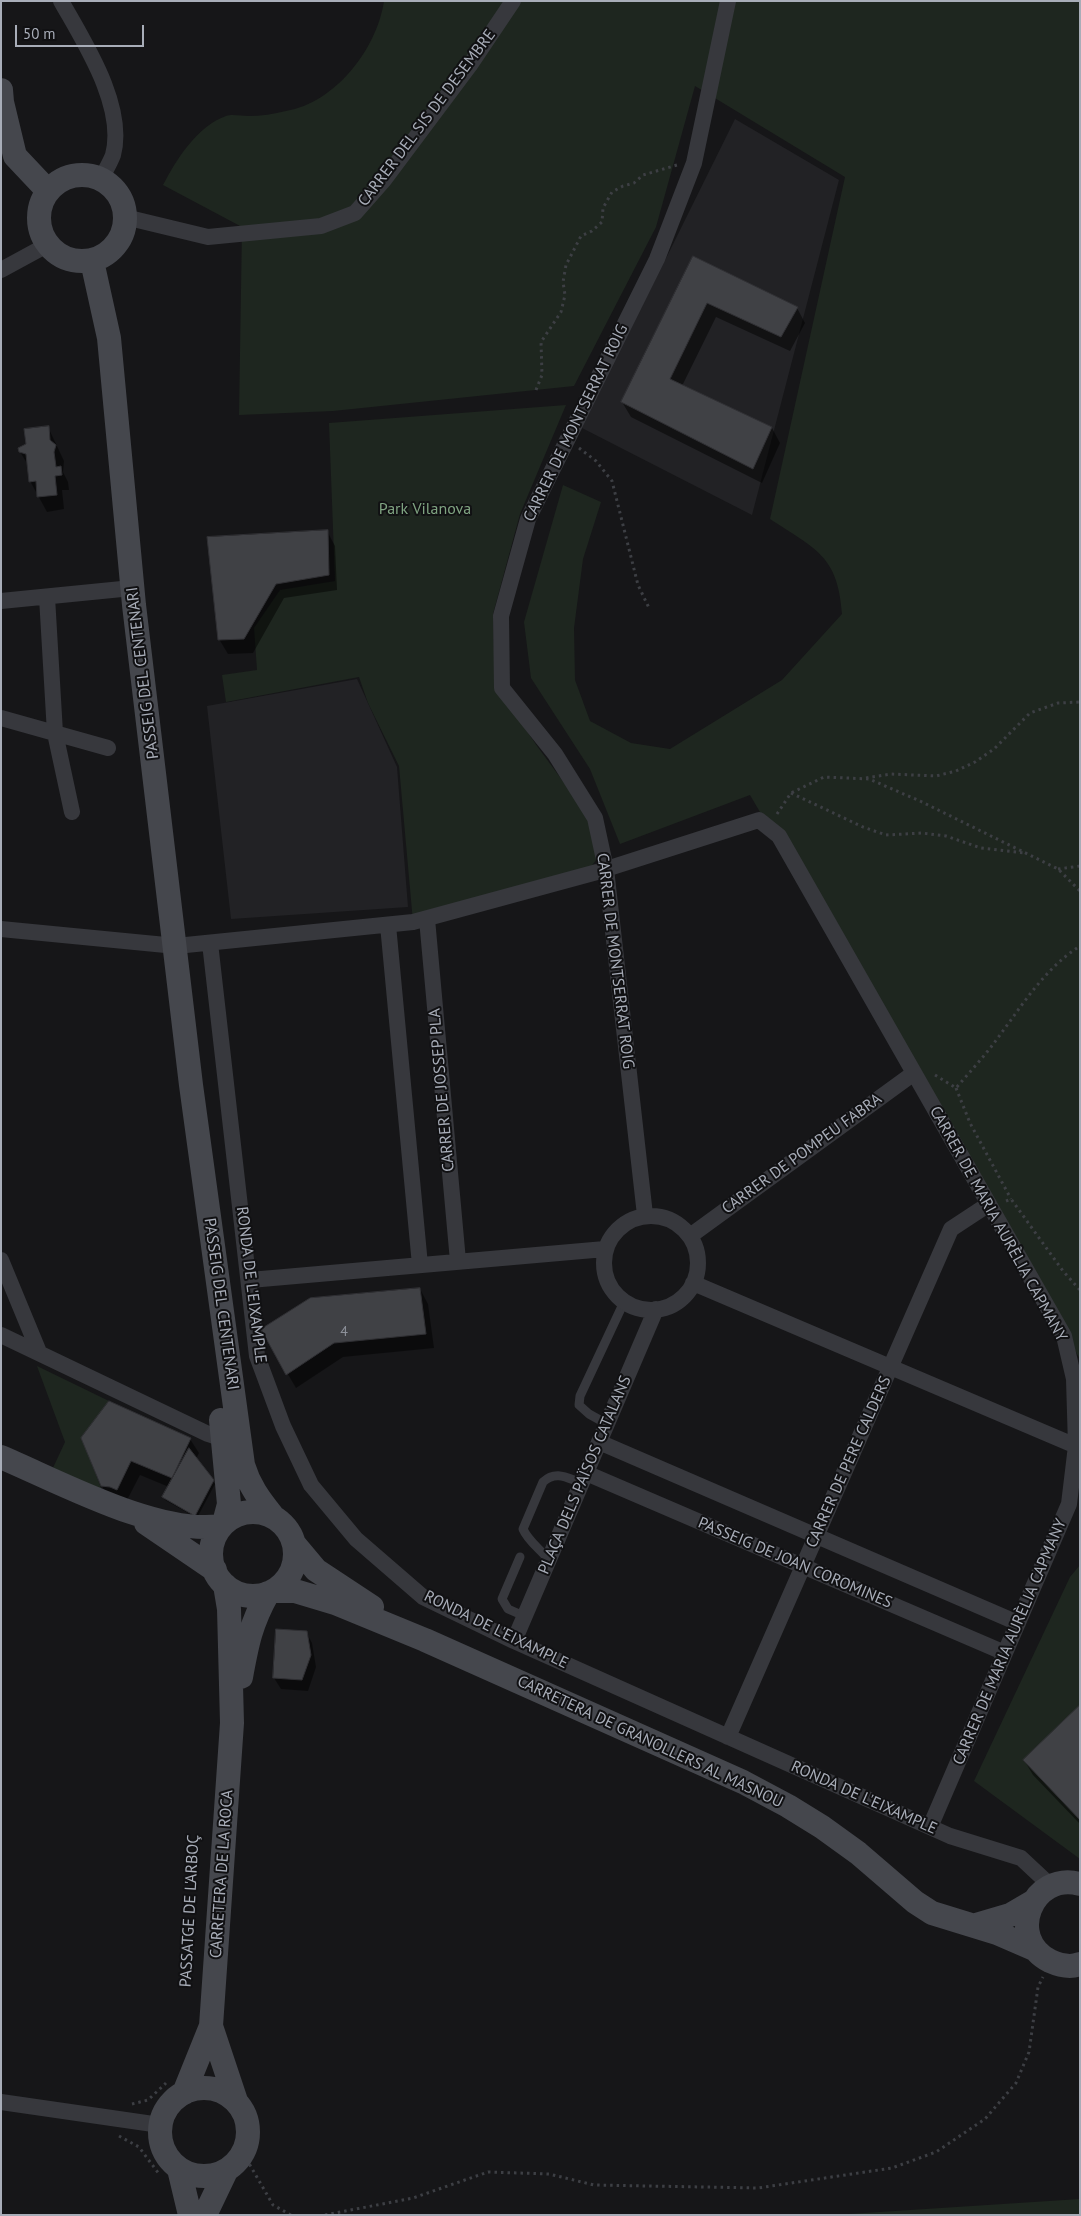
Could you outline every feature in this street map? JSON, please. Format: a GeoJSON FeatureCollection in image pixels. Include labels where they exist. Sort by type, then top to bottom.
{"type":"FeatureCollection","features":[{"type":"Feature","properties":{"kind":"street"},"geometry":{"type":"LineString","coordinates":[[61,1],[83,40],[111,102],[113,155],[101,179]]}},
{"type":"Feature","properties":{"kind":"street","name":"CARRER DEL SIS DE DESEMBRE"},"geometry":{"type":"LineString","coordinates":[[126,217],[208,237],[321,226],[355,214],[384,180],[453,88],[513,1]]}},
{"type":"Feature","properties":{"kind":"street","name":"CARRER DE MONTSERRAT ROIG"},"geometry":{"type":"LineString","coordinates":[[645,1215],[606,869],[595,818],[555,754],[502,688],[501,616],[528,519],[657,259],[694,160],[728,1]]}},
{"type":"Feature","properties":{"kind":"street"},"geometry":{"type":"LineString","coordinates":[[1,90],[2,102],[15,156],[48,191]]}},
{"type":"Feature","properties":{"kind":"street"},"geometry":{"type":"LineString","coordinates":[[87,175],[101,179],[112,187],[121,199],[126,217],[123,232],[117,244],[106,255],[92,261],[71,261],[57,255],[47,245],[40,231],[38,219],[40,204],[48,191],[58,182],[72,176],[87,175]]}},
{"type":"Feature","properties":{"kind":"street"},"geometry":{"type":"LineString","coordinates":[[1,270],[47,245]]}},
{"type":"Feature","properties":{"kind":"street","name":"PASSEIG DEL CENTENARI"},"geometry":{"type":"LineString","coordinates":[[92,261],[108,338],[132,588],[191,1085],[243,1465],[247,1480],[256,1496],[272,1515]]}},
{"type":"Feature","properties":{"kind":"street"},"geometry":{"type":"LineString","coordinates":[[1,601],[132,588]]}},
{"type":"Feature","properties":{"kind":"street"},"geometry":{"type":"LineString","coordinates":[[47,597],[55,733],[72,812]]}},
{"type":"Feature","properties":{"kind":"street"},"geometry":{"type":"LineString","coordinates":[[1,718],[108,748]]}},
{"type":"Feature","properties":{"kind":"street"},"geometry":{"type":"LineString","coordinates":[[1,929],[176,946],[388,925],[427,919],[763,823]]}},
{"type":"Feature","properties":{"kind":"street","name":"CARRER DE MARIA AURÈLIA CAPMANY"},"geometry":{"type":"LineString","coordinates":[[763,823],[779,836],[1064,1336],[1074,1379],[1076,1446],[1069,1504],[930,1827]]}},
{"type":"Feature","properties":{"kind":"street","name":"CARRER DE JOSSEP PLA"},"geometry":{"type":"LineString","coordinates":[[427,919],[458,1262]]}},
{"type":"Feature","properties":{"kind":"street"},"geometry":{"type":"LineString","coordinates":[[388,925],[420,1265]]}},
{"type":"Feature","properties":{"kind":"street","name":"RONDA DE L'EIXAMPLE"},"geometry":{"type":"LineString","coordinates":[[210,943],[250,1280],[257,1356],[283,1426],[311,1485],[356,1539],[423,1597],[514,1641],[950,1836],[1021,1858],[1043,1893]]}},
{"type":"Feature","properties":{"kind":"street","name":"CARRER DE POMPEU FABRA"},"geometry":{"type":"LineString","coordinates":[[690,1236],[914,1073]]}},
{"type":"Feature","properties":{"kind":"street","name":"PASSEIG DEL CENTENARI"},"geometry":{"type":"LineString","coordinates":[[191,1085],[195,1177],[229,1504],[222,1525]]}},
{"type":"Feature","properties":{"kind":"street","name":"CARRER DE PERE CALDERS"},"geometry":{"type":"LineString","coordinates":[[728,1737],[951,1229],[989,1204]]}},
{"type":"Feature","properties":{"kind":"street"},"geometry":{"type":"LineString","coordinates":[[645,1215],[662,1216],[679,1224],[690,1236],[696,1248],[698,1264],[689,1291],[679,1301],[664,1309],[644,1310],[618,1298],[607,1282],[603,1265],[605,1249],[616,1230],[630,1220],[645,1215]]}},
{"type":"Feature","properties":{"kind":"street"},"geometry":{"type":"LineString","coordinates":[[250,1280],[605,1249]]}},
{"type":"Feature","properties":{"kind":"street"},"geometry":{"type":"LineString","coordinates":[[1,1260],[39,1352]]}},
{"type":"Feature","properties":{"kind":"street"},"geometry":{"type":"LineString","coordinates":[[693,1283],[1076,1446]]}},
{"type":"Feature","properties":{"kind":"street","name":"PLAÇA DELS PAÏSOS CATALANS"},"geometry":{"type":"LineString","coordinates":[[514,1641],[656,1309]]}},
{"type":"Feature","properties":{"kind":"street"},"geometry":{"type":"LineString","coordinates":[[1,1335],[208,1434],[223,1439]]}},
{"type":"Feature","properties":{"kind":"street","name":"PASSEIG DE JOAN COROMINES"},"geometry":{"type":"LineString","coordinates":[[599,1442],[1018,1623]]}},
{"type":"Feature","properties":{"kind":"street"},"geometry":{"type":"LineString","coordinates":[[1,1457],[131,1513],[186,1527],[205,1529],[222,1525],[243,1513],[253,1512],[272,1515],[286,1528],[295,1545],[294,1565],[290,1575],[271,1592],[257,1596],[239,1594],[131,1513]]}},
{"type":"Feature","properties":{"kind":"street","name":"PASSEIG DE JOAN COROMINES"},"geometry":{"type":"LineString","coordinates":[[584,1478],[802,1566],[1005,1653]]}},
{"type":"Feature","properties":{"kind":"street"},"geometry":{"type":"LineString","coordinates":[[220,1578],[211,1546],[214,1536],[222,1525]]}},
{"type":"Feature","properties":{"kind":"street","name":"CARRETERA DE GRANOLLERS AL MASNOU"},"geometry":{"type":"LineString","coordinates":[[295,1545],[316,1570],[415,1636]]}},
{"type":"Feature","properties":{"kind":"street","name":"CARRETERA DE LA ROCA"},"geometry":{"type":"LineString","coordinates":[[220,1578],[229,1609],[232,1723],[212,2026],[236,2101]]}},
{"type":"Feature","properties":{"kind":"street","name":"CARRETERA DE GRANOLLERS AL MASNOU"},"geometry":{"type":"LineString","coordinates":[[271,1592],[294,1591],[316,1596],[415,1636],[743,1782],[822,1827],[858,1853],[924,1907],[950,1920],[976,1925],[1016,1939],[1043,1955]]}},
{"type":"Feature","properties":{"kind":"street","name":"CARRETERA DE LA ROCA"},"geometry":{"type":"LineString","coordinates":[[232,1723],[248,1638],[254,1617],[271,1592]]}},
{"type":"Feature","properties":{"kind":"street"},"geometry":{"type":"LineString","coordinates":[[1080,1884],[1060,1883],[1043,1893],[1026,1922],[1028,1937],[1043,1955],[1061,1966],[1080,1964]]}},
{"type":"Feature","properties":{"kind":"street","name":"CARRETERA DE GRANOLLERS AL MASNOU"},"geometry":{"type":"LineString","coordinates":[[976,1925],[1010,1915],[1043,1893]]}},
{"type":"Feature","properties":{"kind":"street","name":"CARRETERA DE LA ROCA"},"geometry":{"type":"LineString","coordinates":[[177,2086],[212,2026]]}},
{"type":"Feature","properties":{"kind":"street"},"geometry":{"type":"LineString","coordinates":[[171,2175],[203,2177],[215,2175],[226,2171],[236,2163],[243,2153],[248,2140],[248,2126],[244,2113],[236,2101],[225,2093],[212,2088],[177,2086],[172,2101],[164,2112],[160,2126],[163,2150],[170,2161],[171,2175],[190,2215]]}},
{"type":"Feature","properties":{"kind":"street"},"geometry":{"type":"LineString","coordinates":[[1,2102],[120,2118],[160,2126]]}},
{"type":"Feature","properties":{"kind":"street"},"geometry":{"type":"LineString","coordinates":[[205,2215],[226,2171]]}},
{"type":"Feature","properties":{"kind":"lane"},"geometry":{"type":"LineString","coordinates":[[607,1424],[589,1414],[579,1405],[580,1396],[624,1302]]}},
{"type":"Feature","properties":{"kind":"lane"},"geometry":{"type":"LineString","coordinates":[[549,1560],[527,1538],[523,1529],[543,1482],[549,1476],[556,1474],[584,1478]]}},
{"type":"Feature","properties":{"kind":"lane"},"geometry":{"type":"LineString","coordinates":[[520,1557],[502,1599],[508,1609],[524,1616]]}},
{"type":"Feature","properties":{"kind":"path"},"geometry":{"type":"LineString","coordinates":[[536,390],[542,375],[541,342],[561,312],[565,294],[563,282],[566,265],[581,236],[592,231],[602,222],[603,208],[612,192],[622,186],[634,184],[643,175],[694,160]]}},
{"type":"Feature","properties":{"kind":"path"},"geometry":{"type":"LineString","coordinates":[[567,438],[596,462],[612,481],[638,585],[649,608]]}},
{"type":"Feature","properties":{"kind":"path"},"geometry":{"type":"LineString","coordinates":[[863,779],[891,774],[936,776],[956,771],[975,762],[994,749],[1030,713],[1058,703],[1080,702]]}},
{"type":"Feature","properties":{"kind":"path"},"geometry":{"type":"LineString","coordinates":[[763,823],[791,793],[824,777],[869,779],[920,801],[1058,868],[1080,891]]}},
{"type":"Feature","properties":{"kind":"path"},"geometry":{"type":"LineString","coordinates":[[791,793],[863,826],[886,834],[922,833],[946,836],[981,848],[1027,853]]}},
{"type":"Feature","properties":{"kind":"path"},"geometry":{"type":"LineString","coordinates":[[1058,868],[1080,866]]}},
{"type":"Feature","properties":{"kind":"path"},"geometry":{"type":"LineString","coordinates":[[956,1088],[1062,957],[1080,946]]}},
{"type":"Feature","properties":{"kind":"path"},"geometry":{"type":"LineString","coordinates":[[934,1074],[956,1088],[970,1123],[1011,1200],[1063,1271],[1080,1290]]}},
{"type":"Feature","properties":{"kind":"path"},"geometry":{"type":"LineString","coordinates":[[989,1204],[1011,1200]]}},
{"type":"Feature","properties":{"kind":"path"},"geometry":{"type":"LineString","coordinates":[[325,2215],[413,2198],[488,2172],[549,2174],[594,2185],[758,2188],[892,2168],[936,2152],[985,2119],[1016,2084],[1028,2052],[1043,1955]]}},
{"type":"Feature","properties":{"kind":"path"},"geometry":{"type":"LineString","coordinates":[[171,2175],[139,2147],[117,2136],[124,2106],[148,2100],[177,2086]]}},
{"type":"Feature","properties":{"kind":"path"},"geometry":{"type":"LineString","coordinates":[[243,2153],[273,2205],[291,2215]]}},
{"type":"Feature","properties":{"kind":"shaded area"},"geometry":{"type":"Polygon","coordinates":[[[735,119],[839,180],[752,515],[582,428],[735,119]]]}},
{"type":"Feature","properties":{"kind":"shaded area"},"geometry":{"type":"Polygon","coordinates":[[[357,679],[397,767],[408,907],[231,919],[207,706],[357,679]]]}},
{"type":"Feature","properties":{"kind":"green space"},"geometry":{"type":"Polygon","coordinates":[[[384,1],[1080,1],[1080,1359],[750,795],[620,844],[590,769],[531,678],[524,622],[563,485],[601,502],[583,559],[574,628],[575,680],[590,721],[631,743],[670,749],[782,680],[842,614],[840,594],[829,566],[812,547],[770,519],[845,177],[695,86],[656,227],[574,386],[333,411],[239,415],[242,227],[163,185],[188,145],[206,127],[216,121],[228,115],[267,115],[304,106],[321,97],[337,85],[363,55],[380,19],[384,1]]]}},
{"type":"Feature","properties":{"kind":"green space","name":"Park Vilanova"},"geometry":{"type":"Polygon","coordinates":[[[566,405],[520,514],[493,614],[495,684],[537,746],[587,814],[598,858],[583,876],[413,922],[399,766],[368,703],[359,677],[226,702],[222,675],[257,670],[254,628],[280,590],[335,581],[329,423],[566,405]]]}},
{"type":"Feature","properties":{"kind":"green space"},"geometry":{"type":"Polygon","coordinates":[[[37,1366],[109,1401],[82,1438],[103,1493],[52,1470],[65,1442],[37,1366]]]}},
{"type":"Feature","properties":{"kind":"green space"},"geometry":{"type":"Polygon","coordinates":[[[1080,1565],[1080,1859],[974,1781],[1070,1577],[1080,1565]]]}},
{"type":"Feature","properties":{"kind":"green space"},"geometry":{"type":"Polygon","coordinates":[[[1080,2199],[1080,2215],[833,2215],[1080,2199]]]}},
{"type":"Feature","properties":{"kind":"building"},"geometry":{"type":"Polygon","coordinates":[[[693,256],[798,307],[781,337],[707,303],[670,379],[772,427],[753,469],[621,402],[693,256]]]}},
{"type":"Feature","properties":{"kind":"building"},"geometry":{"type":"Polygon","coordinates":[[[49,426],[50,440],[56,445],[54,452],[56,467],[61,466],[62,475],[55,476],[57,495],[37,497],[36,481],[29,482],[26,454],[19,452],[18,448],[26,444],[24,429],[49,426]]]}},
{"type":"Feature","properties":{"kind":"building"},"geometry":{"type":"Polygon","coordinates":[[[328,530],[329,575],[276,584],[244,639],[218,640],[207,537],[328,530]]]}},
{"type":"Feature","properties":{"kind":"building"},"geometry":{"type":"Polygon","coordinates":[[[420,1288],[426,1334],[334,1343],[286,1375],[261,1329],[310,1298],[420,1288]]]}},
{"type":"Feature","properties":{"kind":"building"},"geometry":{"type":"Polygon","coordinates":[[[109,1401],[191,1438],[172,1478],[131,1461],[117,1490],[101,1486],[81,1438],[109,1401]]]}},
{"type":"Feature","properties":{"kind":"building"},"geometry":{"type":"Polygon","coordinates":[[[189,1448],[214,1480],[195,1516],[162,1497],[189,1448]]]}},
{"type":"Feature","properties":{"kind":"building"},"geometry":{"type":"Polygon","coordinates":[[[276,1629],[307,1631],[311,1655],[302,1680],[273,1678],[276,1629]]]}},
{"type":"Feature","properties":{"kind":"building"},"geometry":{"type":"Polygon","coordinates":[[[1080,1705],[1080,1820],[1023,1760],[1080,1705]]]}}]}
